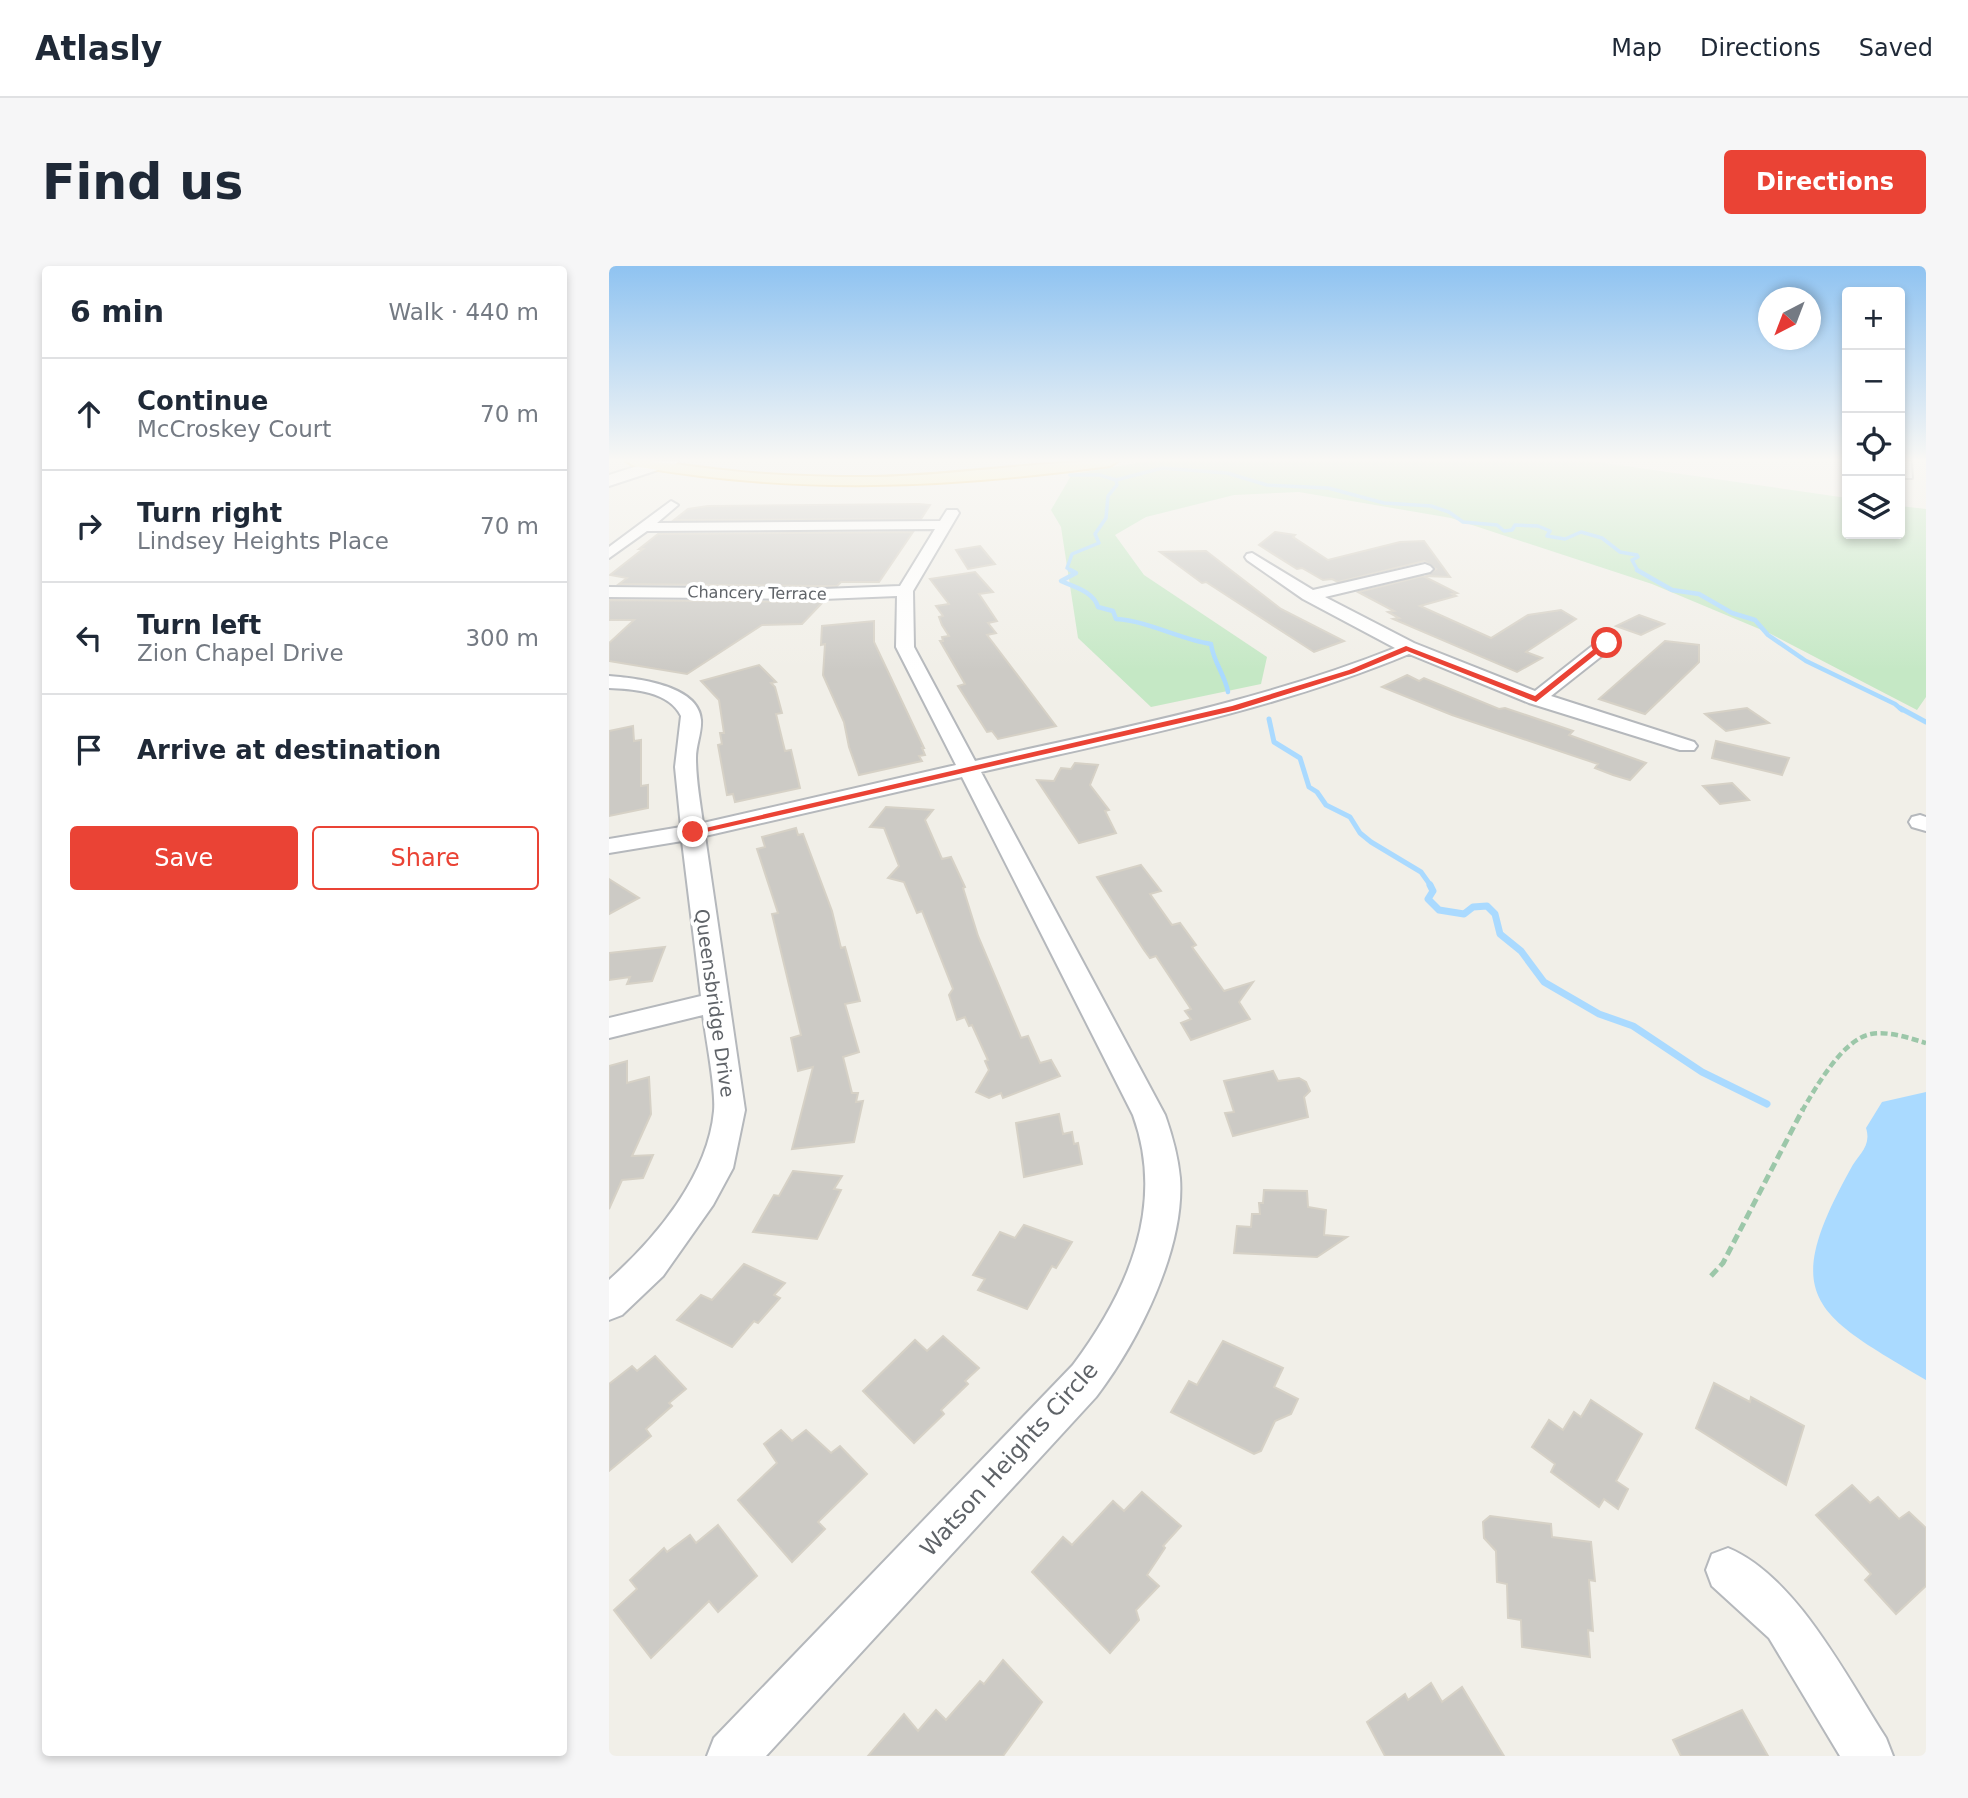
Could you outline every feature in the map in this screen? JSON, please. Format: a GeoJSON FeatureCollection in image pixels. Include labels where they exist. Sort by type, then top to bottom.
{"type":"FeatureCollection","features":[{"type":"Feature","properties":{"kind":"street"},"geometry":{"type":"LineString","coordinates":[[609,554],[639,531]]}},
{"type":"Feature","properties":{"kind":"street"},"geometry":{"type":"LineString","coordinates":[[905,591],[941,531]]}},
{"type":"Feature","properties":{"kind":"street"},"geometry":{"type":"LineString","coordinates":[[1252,557],[1309,596],[1406,649],[1536,699],[1686,746]]}},
{"type":"Feature","properties":{"kind":"street"},"geometry":{"type":"LineString","coordinates":[[1309,596],[1425,569]]}},
{"type":"Feature","properties":{"kind":"street","name":"Chancery Terrace"},"geometry":{"type":"LineString","coordinates":[[609,592],[823,594],[905,591]]}},
{"type":"Feature","properties":{"kind":"street","name":"Watson Heights Circle"},"geometry":{"type":"LineString","coordinates":[[732,1756],[1053,1417],[1090,1374],[1125,1318],[1157,1233],[1162,1200],[1161,1153],[1149,1115],[905,648],[905,591]]}},
{"type":"Feature","properties":{"kind":"street"},"geometry":{"type":"LineString","coordinates":[[1536,699],[1607,643]]}},
{"type":"Feature","properties":{"kind":"street"},"geometry":{"type":"LineString","coordinates":[[609,846],[693,832],[1280,695],[1351,672],[1406,649]]}},
{"type":"Feature","properties":{"kind":"street","name":"Queensbridge Drive"},"geometry":{"type":"LineString","coordinates":[[609,682],[650,687],[667,693],[686,707],[691,717],[685,761],[714,1003],[730,1110],[717,1168],[682,1223],[650,1265],[609,1303]]}},
{"type":"Feature","properties":{"kind":"street"},"geometry":{"type":"LineString","coordinates":[[609,1028],[714,1003]]}},
{"type":"Feature","properties":{"kind":"street"},"geometry":{"type":"LineString","coordinates":[[1728,1570],[1785,1622],[1868,1756]]}},
{"type":"Feature","properties":{"kind":"path"},"geometry":{"type":"LineString","coordinates":[[1711,1276],[1723,1264],[1817,1084],[1846,1045],[1877,1033],[1926,1043]]}},
{"type":"Feature","properties":{"kind":"green space"},"geometry":{"type":"Polygon","coordinates":[[[1062,531],[1123,531],[1115,535],[1144,575],[1267,657],[1261,684],[1151,707],[1078,638],[1062,531]]]}},
{"type":"Feature","properties":{"kind":"green space"},"geometry":{"type":"Polygon","coordinates":[[[1489,531],[1842,531],[1842,539],[1905,539],[1905,531],[1926,531],[1926,697],[1917,710],[1769,633],[1652,584],[1489,531]]]}},
{"type":"Feature","properties":{"kind":"water"},"geometry":{"type":"Polygon","coordinates":[[[1926,1092],[1926,1380],[1857,1337],[1834,1318],[1819,1298],[1813,1275],[1816,1248],[1828,1213],[1866,1145],[1866,1128],[1882,1102],[1926,1092]]]}},
{"type":"Feature","properties":{"kind":"building"},"geometry":{"type":"Polygon","coordinates":[[[913,532],[879,582],[841,582],[837,586],[619,584],[627,578],[610,575],[658,534],[913,532]]]}},
{"type":"Feature","properties":{"kind":"building"},"geometry":{"type":"Polygon","coordinates":[[[1275,532],[1295,535],[1293,537],[1328,560],[1400,542],[1424,541],[1450,577],[1426,576],[1436,569],[1424,561],[1338,582],[1332,579],[1323,580],[1302,568],[1297,569],[1259,545],[1275,532]]]}},
{"type":"Feature","properties":{"kind":"building"},"geometry":{"type":"Polygon","coordinates":[[[980,546],[995,564],[968,569],[956,550],[980,546]]]}},
{"type":"Feature","properties":{"kind":"building"},"geometry":{"type":"Polygon","coordinates":[[[1206,551],[1281,609],[1344,641],[1314,652],[1206,582],[1202,583],[1160,552],[1206,551]]]}},
{"type":"Feature","properties":{"kind":"building"},"geometry":{"type":"Polygon","coordinates":[[[975,572],[993,592],[979,594],[997,621],[988,623],[996,633],[987,635],[1056,726],[998,739],[992,731],[987,732],[958,686],[965,684],[940,641],[943,641],[942,637],[949,636],[939,617],[943,616],[936,606],[949,604],[930,579],[975,572]]]}},
{"type":"Feature","properties":{"kind":"building"},"geometry":{"type":"Polygon","coordinates":[[[1423,576],[1457,593],[1452,594],[1456,596],[1420,606],[1491,638],[1528,615],[1561,610],[1576,619],[1526,652],[1542,658],[1517,672],[1393,619],[1399,618],[1388,612],[1394,611],[1358,592],[1423,576]]]}},
{"type":"Feature","properties":{"kind":"building"},"geometry":{"type":"Polygon","coordinates":[[[609,600],[823,602],[802,624],[762,625],[687,674],[609,661],[609,643],[634,620],[609,620],[609,600]]]}},
{"type":"Feature","properties":{"kind":"building"},"geometry":{"type":"Polygon","coordinates":[[[1639,615],[1664,624],[1641,635],[1616,626],[1639,615]]]}},
{"type":"Feature","properties":{"kind":"building"},"geometry":{"type":"Polygon","coordinates":[[[874,621],[874,642],[925,755],[919,756],[922,761],[859,775],[844,722],[823,675],[825,644],[821,645],[822,626],[874,621]]]}},
{"type":"Feature","properties":{"kind":"building"},"geometry":{"type":"Polygon","coordinates":[[[1665,641],[1699,645],[1699,662],[1645,714],[1599,699],[1665,641]]]}},
{"type":"Feature","properties":{"kind":"building"},"geometry":{"type":"Polygon","coordinates":[[[759,665],[776,682],[771,683],[775,687],[782,713],[776,714],[785,751],[791,750],[800,788],[735,802],[733,794],[727,795],[718,745],[722,744],[720,733],[724,733],[719,700],[701,681],[759,665]]]}},
{"type":"Feature","properties":{"kind":"building"},"geometry":{"type":"Polygon","coordinates":[[[1407,675],[1419,681],[1424,678],[1499,709],[1505,708],[1573,731],[1569,735],[1646,763],[1630,780],[1595,768],[1598,764],[1452,715],[1382,687],[1407,675]]]}},
{"type":"Feature","properties":{"kind":"building"},"geometry":{"type":"Polygon","coordinates":[[[1747,708],[1769,723],[1726,731],[1705,714],[1747,708]]]}},
{"type":"Feature","properties":{"kind":"building"},"geometry":{"type":"Polygon","coordinates":[[[633,726],[634,741],[641,740],[641,786],[648,785],[648,808],[609,816],[609,731],[633,726]]]}},
{"type":"Feature","properties":{"kind":"building"},"geometry":{"type":"Polygon","coordinates":[[[1716,741],[1789,758],[1782,775],[1712,758],[1716,741]]]}},
{"type":"Feature","properties":{"kind":"building"},"geometry":{"type":"Polygon","coordinates":[[[1075,763],[1098,765],[1090,785],[1109,810],[1105,811],[1116,833],[1079,843],[1037,780],[1054,781],[1061,768],[1071,769],[1075,763]]]}},
{"type":"Feature","properties":{"kind":"building"},"geometry":{"type":"Polygon","coordinates":[[[1732,783],[1749,800],[1720,804],[1703,786],[1732,783]]]}},
{"type":"Feature","properties":{"kind":"building"},"geometry":{"type":"Polygon","coordinates":[[[886,807],[933,810],[925,820],[942,859],[951,857],[965,887],[963,888],[978,936],[1021,1038],[1028,1036],[1040,1063],[1051,1060],[1060,1076],[1003,1098],[1001,1093],[989,1098],[976,1092],[989,1070],[985,1061],[988,1060],[972,1025],[969,1026],[965,1017],[957,1020],[949,995],[953,989],[922,911],[917,913],[904,882],[888,878],[899,866],[884,828],[870,827],[886,807]]]}},
{"type":"Feature","properties":{"kind":"building"},"geometry":{"type":"Polygon","coordinates":[[[796,828],[798,835],[803,834],[832,911],[841,948],[845,947],[860,1001],[845,1004],[859,1052],[843,1057],[852,1093],[858,1093],[856,1102],[863,1101],[854,1142],[792,1149],[813,1067],[798,1071],[791,1038],[801,1035],[772,914],[778,913],[757,849],[765,847],[762,837],[796,828]]]}},
{"type":"Feature","properties":{"kind":"building"},"geometry":{"type":"Polygon","coordinates":[[[1141,865],[1161,891],[1150,894],[1172,925],[1180,923],[1196,945],[1192,947],[1224,991],[1253,982],[1239,1002],[1250,1019],[1191,1040],[1181,1023],[1191,1019],[1185,1011],[1191,1009],[1156,956],[1150,958],[1144,950],[1097,877],[1141,865]]]}},
{"type":"Feature","properties":{"kind":"building"},"geometry":{"type":"Polygon","coordinates":[[[609,879],[639,898],[609,914],[609,879]]]}},
{"type":"Feature","properties":{"kind":"building"},"geometry":{"type":"Polygon","coordinates":[[[665,947],[652,981],[627,984],[630,977],[609,980],[609,953],[665,947]]]}},
{"type":"Feature","properties":{"kind":"building"},"geometry":{"type":"Polygon","coordinates":[[[627,1061],[627,1083],[649,1077],[651,1114],[632,1156],[653,1155],[643,1178],[622,1180],[609,1209],[609,1066],[627,1061]]]}},
{"type":"Feature","properties":{"kind":"building"},"geometry":{"type":"Polygon","coordinates":[[[1273,1071],[1278,1081],[1299,1078],[1306,1082],[1310,1091],[1304,1097],[1308,1117],[1233,1136],[1225,1113],[1234,1112],[1224,1081],[1273,1071]]]}},
{"type":"Feature","properties":{"kind":"building"},"geometry":{"type":"Polygon","coordinates":[[[1059,1114],[1063,1134],[1072,1132],[1074,1144],[1078,1143],[1082,1164],[1024,1177],[1016,1123],[1059,1114]]]}},
{"type":"Feature","properties":{"kind":"building"},"geometry":{"type":"Polygon","coordinates":[[[793,1171],[842,1176],[834,1189],[841,1190],[817,1239],[753,1232],[774,1195],[779,1196],[793,1171]]]}},
{"type":"Feature","properties":{"kind":"building"},"geometry":{"type":"Polygon","coordinates":[[[1264,1190],[1307,1191],[1308,1207],[1326,1210],[1324,1235],[1347,1237],[1317,1257],[1234,1253],[1237,1226],[1251,1227],[1252,1214],[1260,1214],[1259,1203],[1263,1203],[1264,1190]]]}},
{"type":"Feature","properties":{"kind":"building"},"geometry":{"type":"Polygon","coordinates":[[[1024,1225],[1072,1242],[1056,1268],[1052,1266],[1027,1309],[978,1290],[985,1279],[973,1275],[1000,1232],[1015,1238],[1024,1225]]]}},
{"type":"Feature","properties":{"kind":"building"},"geometry":{"type":"Polygon","coordinates":[[[744,1264],[785,1283],[774,1295],[780,1298],[758,1323],[754,1321],[732,1347],[677,1320],[701,1295],[712,1300],[744,1264]]]}},
{"type":"Feature","properties":{"kind":"building"},"geometry":{"type":"Polygon","coordinates":[[[943,1336],[979,1368],[965,1381],[968,1384],[941,1410],[944,1414],[914,1443],[863,1391],[915,1340],[927,1351],[943,1336]]]}},
{"type":"Feature","properties":{"kind":"building"},"geometry":{"type":"Polygon","coordinates":[[[1223,1341],[1283,1368],[1274,1387],[1298,1399],[1291,1414],[1275,1421],[1261,1451],[1254,1454],[1171,1412],[1189,1381],[1197,1385],[1223,1341]]]}},
{"type":"Feature","properties":{"kind":"building"},"geometry":{"type":"Polygon","coordinates":[[[655,1356],[686,1389],[669,1403],[672,1406],[646,1429],[651,1436],[609,1471],[609,1384],[632,1366],[637,1371],[655,1356]]]}},
{"type":"Feature","properties":{"kind":"building"},"geometry":{"type":"Polygon","coordinates":[[[1714,1383],[1750,1402],[1751,1397],[1804,1426],[1786,1485],[1696,1428],[1714,1383]]]}},
{"type":"Feature","properties":{"kind":"building"},"geometry":{"type":"Polygon","coordinates":[[[1591,1400],[1642,1434],[1616,1481],[1628,1489],[1618,1509],[1604,1499],[1599,1507],[1551,1472],[1555,1464],[1532,1447],[1549,1420],[1563,1430],[1574,1412],[1581,1417],[1591,1400]]]}},
{"type":"Feature","properties":{"kind":"building"},"geometry":{"type":"Polygon","coordinates":[[[781,1430],[792,1441],[806,1430],[831,1453],[840,1446],[867,1474],[818,1522],[825,1529],[792,1562],[738,1500],[777,1463],[764,1444],[781,1430]]]}},
{"type":"Feature","properties":{"kind":"building"},"geometry":{"type":"Polygon","coordinates":[[[1852,1485],[1870,1503],[1878,1497],[1899,1519],[1909,1512],[1926,1528],[1926,1586],[1896,1614],[1865,1580],[1871,1574],[1816,1515],[1852,1485]]]}},
{"type":"Feature","properties":{"kind":"building"},"geometry":{"type":"Polygon","coordinates":[[[1142,1492],[1181,1526],[1163,1546],[1165,1548],[1147,1575],[1159,1586],[1136,1610],[1139,1620],[1110,1653],[1032,1572],[1063,1537],[1072,1545],[1113,1501],[1124,1511],[1142,1492]]]}},
{"type":"Feature","properties":{"kind":"building"},"geometry":{"type":"Polygon","coordinates":[[[1490,1516],[1551,1524],[1552,1537],[1591,1542],[1595,1581],[1589,1580],[1593,1631],[1588,1630],[1590,1657],[1522,1647],[1521,1620],[1508,1618],[1507,1584],[1497,1582],[1496,1551],[1484,1538],[1483,1522],[1490,1516]]]}},
{"type":"Feature","properties":{"kind":"building"},"geometry":{"type":"Polygon","coordinates":[[[718,1525],[757,1576],[718,1612],[709,1601],[651,1658],[614,1610],[637,1589],[630,1580],[664,1548],[667,1552],[690,1535],[696,1543],[718,1525]]]}},
{"type":"Feature","properties":{"kind":"building"},"geometry":{"type":"Polygon","coordinates":[[[1003,1660],[1042,1702],[1003,1756],[868,1756],[904,1714],[918,1731],[936,1710],[946,1720],[980,1681],[984,1684],[1003,1660]]]}},
{"type":"Feature","properties":{"kind":"building"},"geometry":{"type":"Polygon","coordinates":[[[1431,1683],[1442,1702],[1462,1687],[1504,1756],[1385,1756],[1367,1722],[1405,1694],[1408,1700],[1431,1683]]]}},
{"type":"Feature","properties":{"kind":"building"},"geometry":{"type":"Polygon","coordinates":[[[1742,1710],[1768,1756],[1681,1756],[1673,1740],[1742,1710]]]}},
{"type":"Feature","properties":{"kind":"waterway"},"geometry":{"type":"LineString","coordinates":[[1073,571],[1067,568],[1072,554],[1099,543],[1095,534],[1097,531]]}},
{"type":"Feature","properties":{"kind":"waterway"},"geometry":{"type":"LineString","coordinates":[[1503,531],[1508,531]]}},
{"type":"Feature","properties":{"kind":"waterway"},"geometry":{"type":"LineString","coordinates":[[1549,531],[1547,536],[1565,539],[1581,532],[1602,538],[1620,552],[1637,555],[1638,557],[1632,560],[1638,570]]}},
{"type":"Feature","properties":{"kind":"waterway"},"geometry":{"type":"LineString","coordinates":[[1070,570],[1076,573],[1061,581],[1093,597],[1098,607],[1113,611],[1116,619],[1140,623],[1211,644],[1228,692]]}},
{"type":"Feature","properties":{"kind":"waterway"},"geometry":{"type":"LineString","coordinates":[[1638,570],[1672,590],[1699,594],[1732,613],[1755,620],[1768,635],[1806,661],[1895,704],[1902,710]]}},
{"type":"Feature","properties":{"kind":"waterway"},"geometry":{"type":"LineString","coordinates":[[1900,708],[1926,722]]}},
{"type":"Feature","properties":{"kind":"waterway"},"geometry":{"type":"LineString","coordinates":[[1269,719],[1274,742],[1300,758],[1309,787],[1317,792],[1326,805],[1350,817],[1360,833],[1421,872],[1431,886]]}},
{"type":"Feature","properties":{"kind":"waterway"},"geometry":{"type":"LineString","coordinates":[[1430,885],[1433,891],[1428,899],[1439,910],[1464,914],[1473,907],[1487,906],[1495,914],[1500,934],[1521,951],[1544,982],[1599,1014],[1633,1026],[1702,1072],[1767,1104]]}},
{"type":"Feature","properties":{"kind":"route"},"geometry":{"type":"LineString","coordinates":[[693,832],[1234,708],[1351,672],[1406,649],[1536,699],[1607,643]]}}]}
